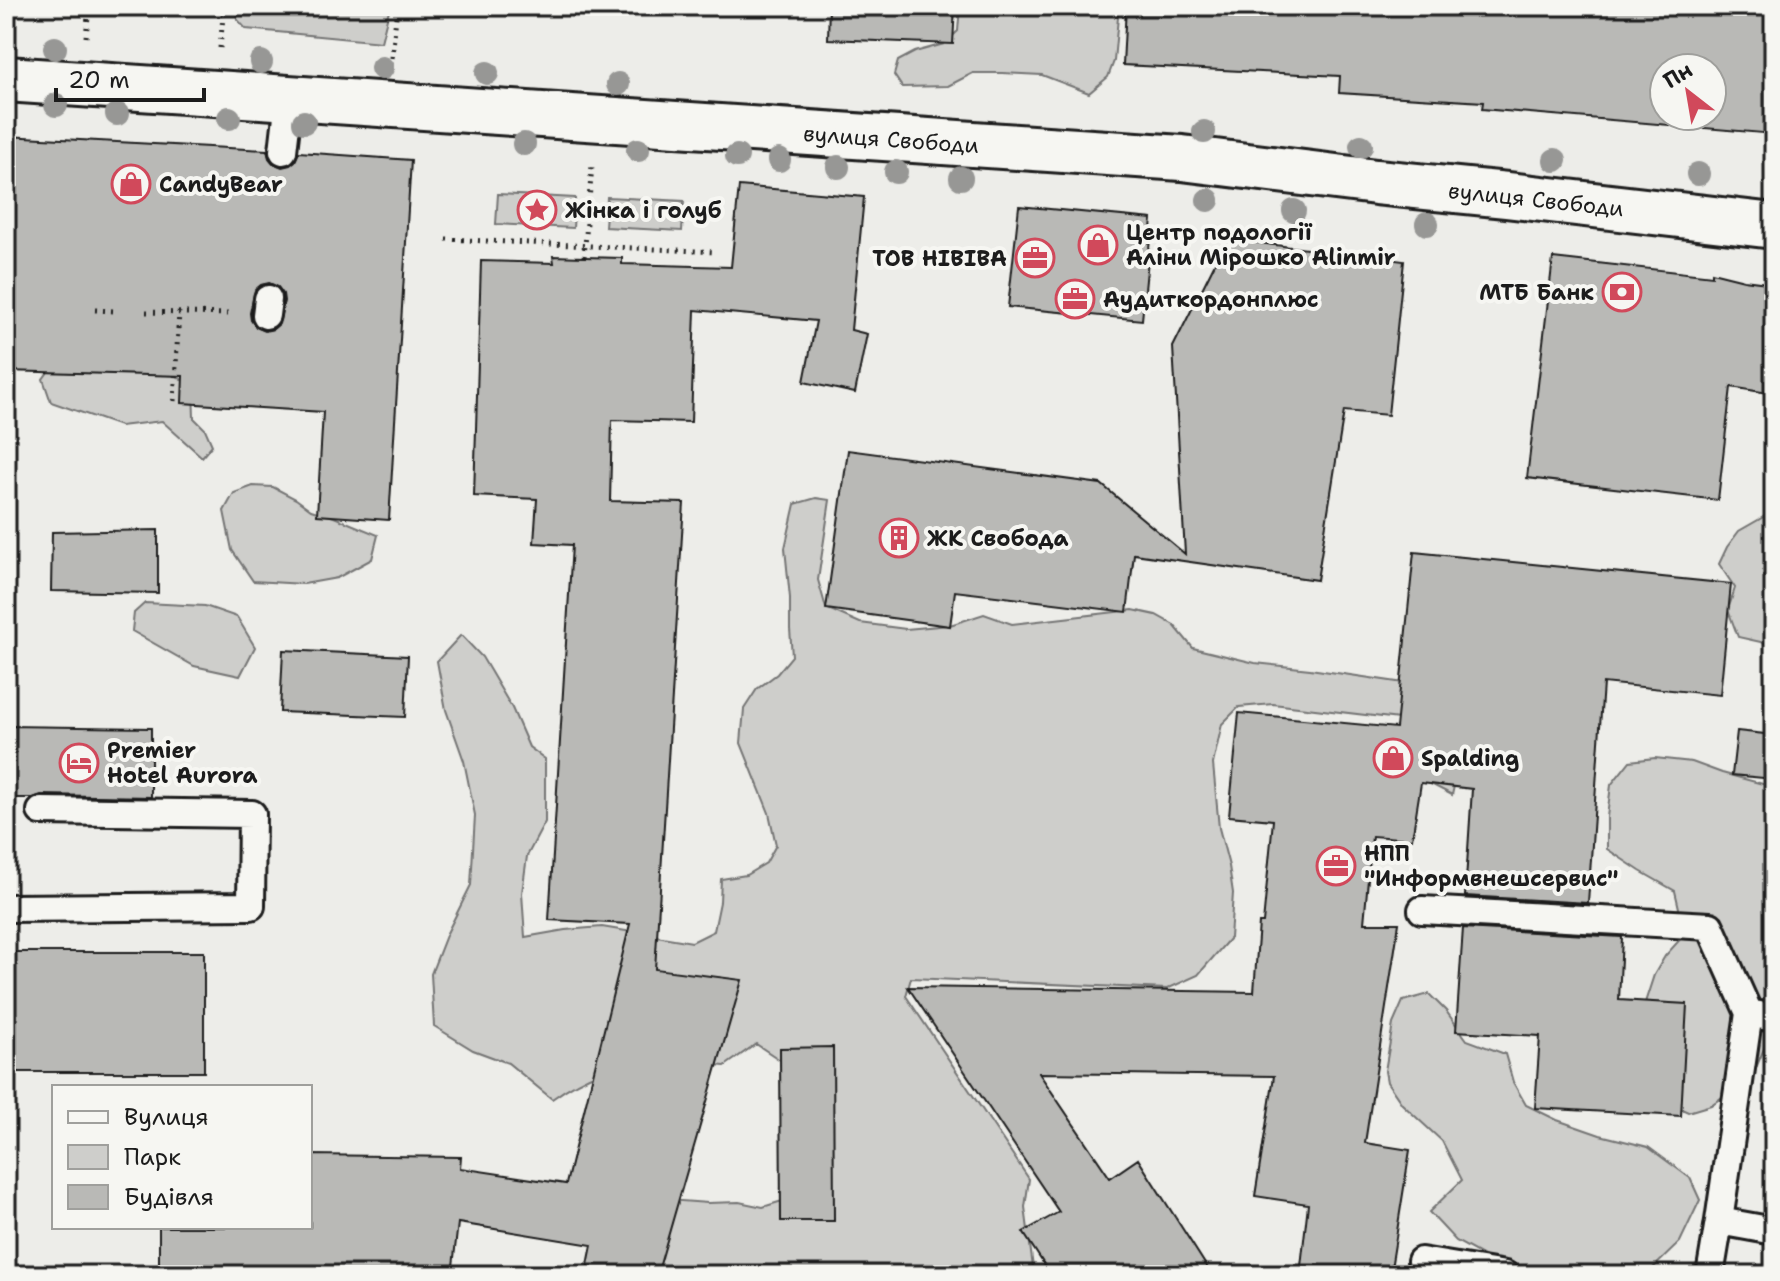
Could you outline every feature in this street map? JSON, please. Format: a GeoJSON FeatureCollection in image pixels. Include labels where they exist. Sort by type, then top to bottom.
{"type":"FeatureCollection","features":[{"type":"Feature","properties":{"kind":"main road","name":"вулиця Свободи"},"geometry":{"type":"LineString","coordinates":[[6,79],[1182,158],[1774,226]]}},
{"type":"Feature","properties":{"kind":"lane"},"geometry":{"type":"LineString","coordinates":[[283,151],[289,99]]}},
{"type":"Feature","properties":{"kind":"lane"},"geometry":{"type":"LineString","coordinates":[[6,908],[251,906],[252,814],[41,811]]}},
{"type":"Feature","properties":{"kind":"lane"},"geometry":{"type":"LineString","coordinates":[[1422,910],[1710,926],[1762,1016],[1710,1275]]}},
{"type":"Feature","properties":{"kind":"lane"},"geometry":{"type":"LineString","coordinates":[[1719,1221],[1774,1231]]}},
{"type":"Feature","properties":{"kind":"lane"},"geometry":{"type":"LineString","coordinates":[[1421,1261],[1505,1275]]}},
{"type":"Feature","properties":{"kind":"path"},"geometry":{"type":"LineString","coordinates":[[86,45],[89,6]]}},
{"type":"Feature","properties":{"kind":"path"},"geometry":{"type":"LineString","coordinates":[[219,53],[224,6]]}},
{"type":"Feature","properties":{"kind":"path"},"geometry":{"type":"LineString","coordinates":[[392,63],[397,6]]}},
{"type":"Feature","properties":{"kind":"path"},"geometry":{"type":"LineString","coordinates":[[584,257],[593,157]]}},
{"type":"Feature","properties":{"kind":"path"},"geometry":{"type":"LineString","coordinates":[[446,239],[717,252]]}},
{"type":"Feature","properties":{"kind":"path"},"geometry":{"type":"LineString","coordinates":[[146,312],[267,307]]}},
{"type":"Feature","properties":{"kind":"path"},"geometry":{"type":"LineString","coordinates":[[95,310],[115,311]]}},
{"type":"Feature","properties":{"kind":"path"},"geometry":{"type":"LineString","coordinates":[[174,401],[179,312]]}},
{"type":"Feature","properties":{"kind":"green space"},"geometry":{"type":"Polygon","coordinates":[[[238,6],[390,6],[381,42],[246,29],[237,19],[238,6]]]}},
{"type":"Feature","properties":{"kind":"green space"},"geometry":{"type":"Polygon","coordinates":[[[960,6],[1119,6],[1114,61],[1108,77],[1089,93],[1042,75],[1002,73],[973,73],[948,86],[902,87],[894,75],[898,61],[915,52],[944,44],[958,31],[960,6]]]}},
{"type":"Feature","properties":{"kind":"green space"},"geometry":{"type":"Polygon","coordinates":[[[498,194],[575,198],[573,228],[496,224],[498,194]]]}},
{"type":"Feature","properties":{"kind":"green space"},"geometry":{"type":"Polygon","coordinates":[[[607,197],[684,201],[682,231],[605,227],[607,197]]]}},
{"type":"Feature","properties":{"kind":"green space"},"geometry":{"type":"Polygon","coordinates":[[[54,364],[175,374],[193,389],[194,418],[205,429],[212,445],[202,457],[162,421],[120,426],[51,402],[43,379],[54,364]]]}},
{"type":"Feature","properties":{"kind":"green space"},"geometry":{"type":"Polygon","coordinates":[[[253,486],[273,487],[311,510],[378,535],[372,559],[337,578],[304,584],[253,581],[232,550],[224,511],[234,493],[253,486]]]}},
{"type":"Feature","properties":{"kind":"green space"},"geometry":{"type":"Polygon","coordinates":[[[816,498],[830,500],[818,580],[826,608],[860,623],[906,629],[950,625],[984,614],[1012,624],[1133,610],[1156,615],[1174,625],[1193,648],[1255,663],[1437,688],[1460,760],[1452,795],[1425,781],[1407,720],[1273,704],[1239,707],[1222,724],[1213,764],[1219,828],[1233,893],[1230,938],[1198,975],[1167,989],[911,978],[906,996],[1029,1179],[1025,1207],[1034,1275],[630,1275],[668,1200],[739,1202],[763,1207],[795,1197],[780,1060],[756,1044],[725,1066],[656,1061],[628,1064],[588,1078],[552,1099],[508,1063],[473,1050],[434,1026],[431,974],[471,885],[475,815],[464,761],[446,710],[437,661],[461,635],[482,657],[512,708],[529,747],[545,759],[545,822],[527,856],[522,893],[525,937],[602,927],[692,942],[714,931],[721,879],[746,875],[766,863],[776,845],[769,813],[741,743],[744,709],[757,689],[777,674],[792,656],[785,548],[795,504],[816,498]]]}},
{"type":"Feature","properties":{"kind":"green space"},"geometry":{"type":"Polygon","coordinates":[[[1774,511],[1774,645],[1738,637],[1728,610],[1735,588],[1719,564],[1739,531],[1774,511]]]}},
{"type":"Feature","properties":{"kind":"green space"},"geometry":{"type":"Polygon","coordinates":[[[145,603],[205,606],[237,617],[255,647],[240,676],[194,666],[132,631],[134,613],[145,603]]]}},
{"type":"Feature","properties":{"kind":"green space"},"geometry":{"type":"Polygon","coordinates":[[[1655,758],[1692,762],[1774,787],[1774,1025],[1753,1075],[1711,1105],[1688,1112],[1664,1101],[1639,1021],[1654,975],[1665,956],[1685,934],[1675,891],[1607,849],[1611,785],[1630,761],[1655,758]]]}},
{"type":"Feature","properties":{"kind":"green space"},"geometry":{"type":"Polygon","coordinates":[[[1429,994],[1467,1040],[1505,1054],[1513,1082],[1526,1105],[1600,1135],[1648,1147],[1690,1178],[1700,1200],[1680,1242],[1647,1274],[1567,1271],[1496,1263],[1456,1241],[1429,1212],[1462,1180],[1442,1141],[1402,1104],[1387,1082],[1385,1071],[1393,1024],[1403,1001],[1429,994]]]}},
{"type":"Feature","properties":{"kind":"building"},"geometry":{"type":"Polygon","coordinates":[[[829,6],[955,6],[953,44],[828,39],[829,6]]]}},
{"type":"Feature","properties":{"kind":"building"},"geometry":{"type":"Polygon","coordinates":[[[1126,6],[1774,6],[1774,134],[1728,130],[1728,52],[1648,52],[1648,123],[1482,109],[1483,102],[1339,93],[1340,76],[1123,65],[1126,6]]]}},
{"type":"Feature","properties":{"kind":"building"},"geometry":{"type":"Polygon","coordinates":[[[6,136],[267,150],[273,163],[282,167],[295,161],[299,152],[411,160],[389,520],[317,515],[323,412],[182,403],[183,376],[6,371],[6,136]],[[269,283],[255,290],[251,320],[256,327],[265,331],[279,324],[284,301],[278,287],[269,283]]]}},
{"type":"Feature","properties":{"kind":"building"},"geometry":{"type":"Polygon","coordinates":[[[739,186],[864,197],[851,330],[867,334],[855,393],[804,382],[816,321],[695,310],[691,422],[612,420],[610,501],[684,503],[655,969],[742,980],[657,1275],[586,1275],[592,1245],[458,1223],[452,1275],[159,1275],[159,1229],[312,1229],[312,1155],[461,1157],[460,1168],[566,1184],[630,924],[549,920],[572,545],[534,543],[537,499],[474,496],[481,261],[554,263],[553,256],[622,258],[622,264],[731,267],[739,186]]]}},
{"type":"Feature","properties":{"kind":"building"},"geometry":{"type":"Polygon","coordinates":[[[1019,206],[1152,219],[1142,320],[1008,307],[1019,206]]]}},
{"type":"Feature","properties":{"kind":"building"},"geometry":{"type":"Polygon","coordinates":[[[1227,239],[1404,261],[1388,415],[1344,411],[1317,580],[1134,554],[1127,612],[955,591],[950,626],[826,609],[848,450],[1101,484],[1185,554],[1173,347],[1227,239]]]}},
{"type":"Feature","properties":{"kind":"building"},"geometry":{"type":"Polygon","coordinates":[[[1553,258],[1712,276],[1712,272],[1774,284],[1774,394],[1731,387],[1718,500],[1527,478],[1553,258]]]}},
{"type":"Feature","properties":{"kind":"building"},"geometry":{"type":"Polygon","coordinates":[[[158,530],[158,593],[51,591],[52,532],[158,530]]]}},
{"type":"Feature","properties":{"kind":"building"},"geometry":{"type":"Polygon","coordinates":[[[1414,552],[1731,584],[1720,695],[1603,683],[1588,903],[1465,896],[1472,789],[1421,783],[1412,839],[1372,836],[1364,923],[1399,923],[1365,1143],[1410,1150],[1390,1275],[1300,1275],[1308,1204],[1255,1196],[1274,1076],[1039,1073],[1110,1178],[1138,1159],[1212,1275],[1051,1275],[1023,1232],[1059,1212],[908,987],[1254,992],[1259,923],[1263,923],[1273,820],[1229,816],[1239,713],[1396,728],[1414,552]]]}},
{"type":"Feature","properties":{"kind":"building"},"geometry":{"type":"Polygon","coordinates":[[[283,650],[408,656],[405,717],[280,712],[283,650]]]}},
{"type":"Feature","properties":{"kind":"building","name":"Premier Hotel Aurora"},"geometry":{"type":"Polygon","coordinates":[[[6,726],[151,728],[151,797],[41,795],[6,798],[6,726]]]}},
{"type":"Feature","properties":{"kind":"building"},"geometry":{"type":"Polygon","coordinates":[[[1737,731],[1774,735],[1774,779],[1732,775],[1737,731]]]}},
{"type":"Feature","properties":{"kind":"building"},"geometry":{"type":"Polygon","coordinates":[[[1463,928],[1622,937],[1619,1000],[1687,1004],[1681,1116],[1535,1108],[1540,1036],[1456,1031],[1463,928]]]}},
{"type":"Feature","properties":{"kind":"building"},"geometry":{"type":"Polygon","coordinates":[[[6,952],[204,952],[204,1072],[6,1072],[6,952]]]}},
{"type":"Feature","properties":{"kind":"building"},"geometry":{"type":"Polygon","coordinates":[[[833,1047],[834,1221],[781,1221],[780,1048],[833,1047]]]}},
{"type":"Feature","properties":{"kind":"place","name":"CandyBear"},"geometry":{"type":"Point","coordinates":[131,184]}},
{"type":"Feature","properties":{"kind":"place","name":"Жінка і голуб"},"geometry":{"type":"Point","coordinates":[537,210]}},
{"type":"Feature","properties":{"kind":"place","name":"Центр подології Аліни Мірошко Alinmir"},"geometry":{"type":"Point","coordinates":[1098,245]}},
{"type":"Feature","properties":{"kind":"place","name":"ТОВ НІВІВА"},"geometry":{"type":"Point","coordinates":[1035,258]}},
{"type":"Feature","properties":{"kind":"place","name":"МТБ Банк"},"geometry":{"type":"Point","coordinates":[1622,292]}},
{"type":"Feature","properties":{"kind":"place","name":"Аудиткордонплюс"},"geometry":{"type":"Point","coordinates":[1075,299]}},
{"type":"Feature","properties":{"kind":"place","name":"ЖК Свобода"},"geometry":{"type":"Point","coordinates":[899,538]}},
{"type":"Feature","properties":{"kind":"place","name":"Spalding"},"geometry":{"type":"Point","coordinates":[1393,758]}},
{"type":"Feature","properties":{"kind":"place","name":"Premier Hotel Aurora"},"geometry":{"type":"Point","coordinates":[79,763]}},
{"type":"Feature","properties":{"kind":"place","name":"НПП \"Информвнешсервис\""},"geometry":{"type":"Point","coordinates":[1336,866]}}]}
